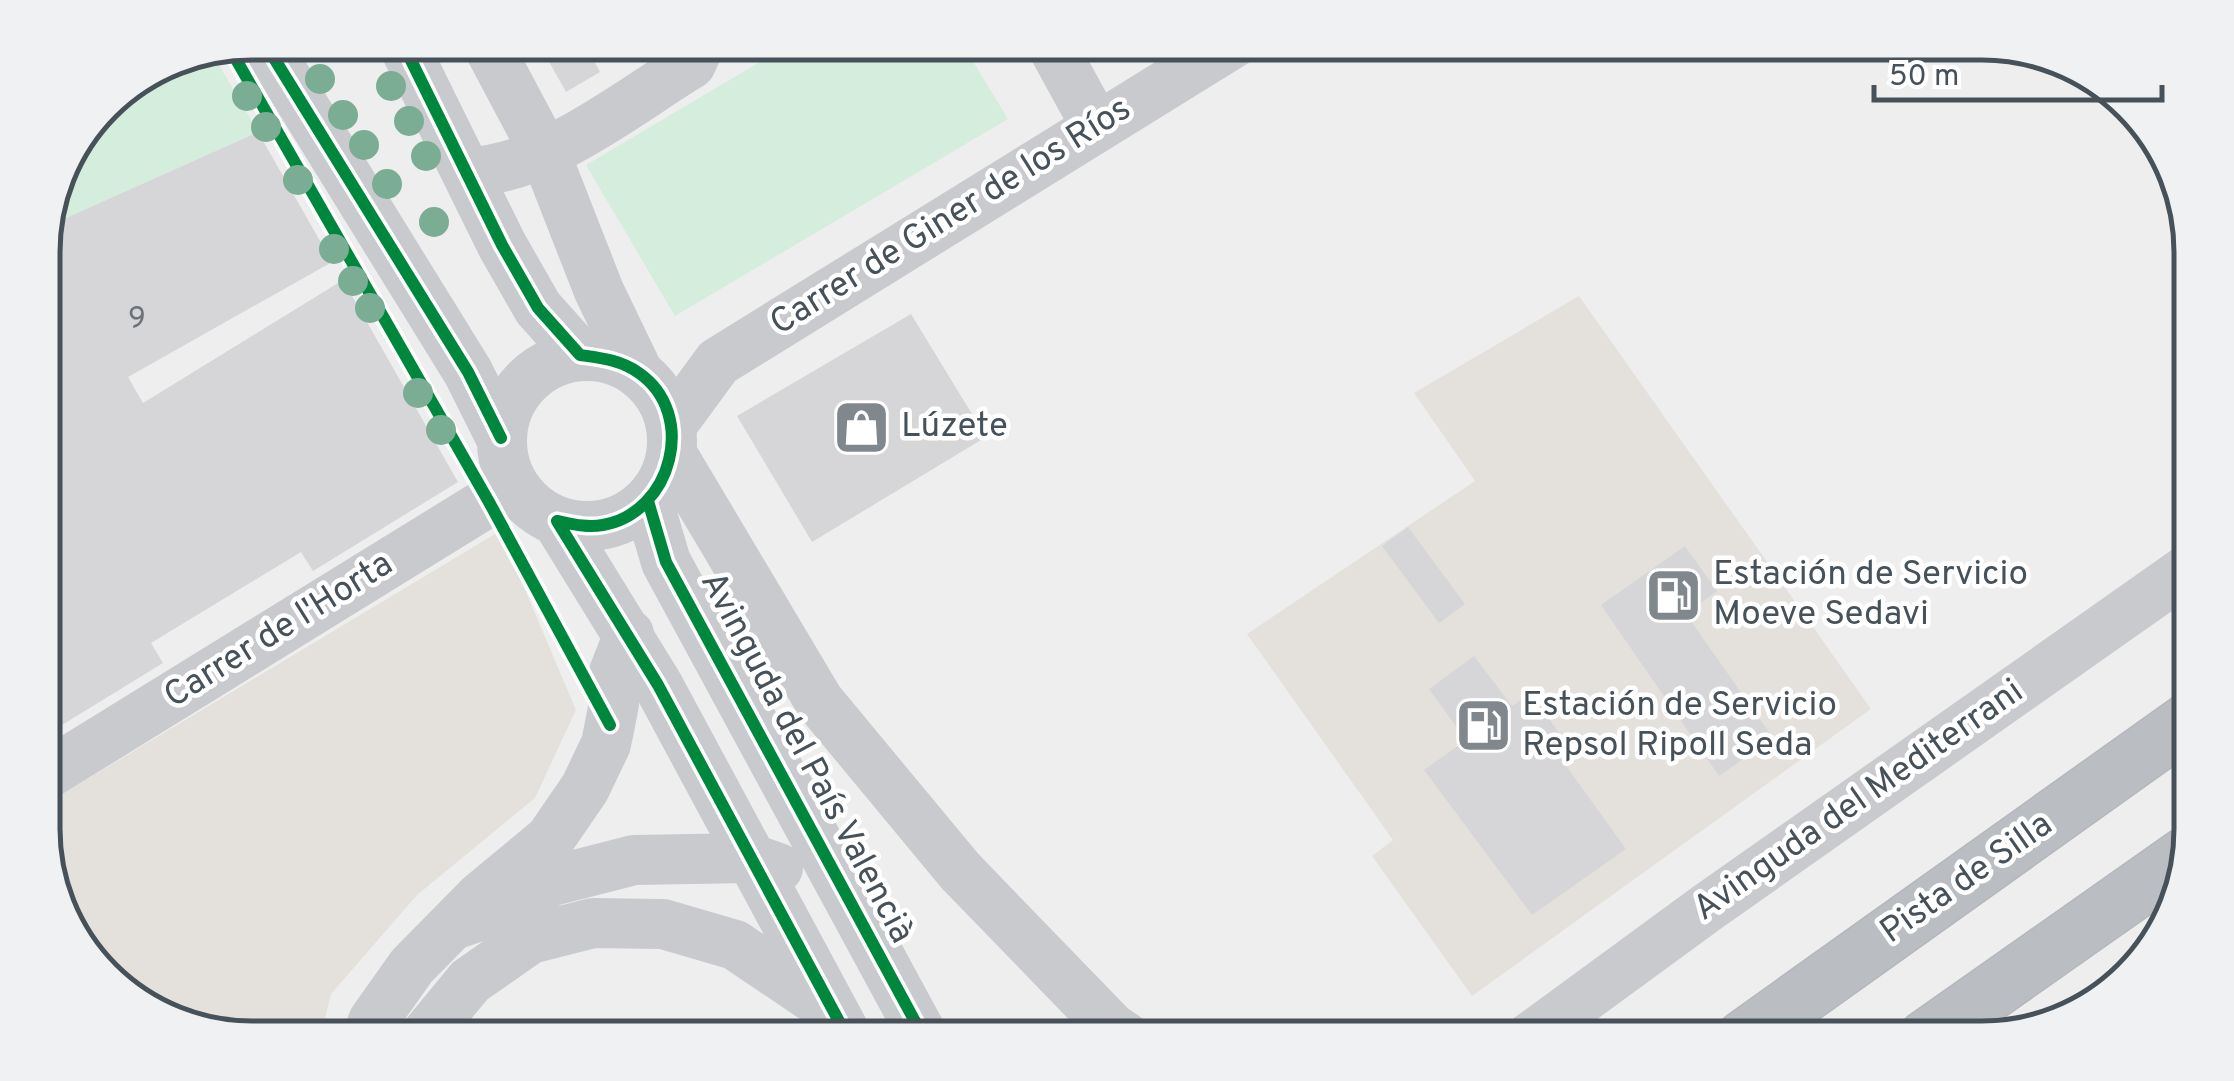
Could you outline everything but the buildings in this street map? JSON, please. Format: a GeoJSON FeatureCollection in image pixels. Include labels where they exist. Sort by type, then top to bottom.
{"type":"FeatureCollection","features":[{"type":"Feature","properties":{"kind":"highway","name":"Pista de Silla"},"geometry":{"type":"LineString","coordinates":[[1768,1021],[2174,731]]}},
{"type":"Feature","properties":{"kind":"highway"},"geometry":{"type":"LineString","coordinates":[[1950,1021],[2170,866]]}},
{"type":"Feature","properties":{"kind":"street"},"geometry":{"type":"LineString","coordinates":[[275,60],[468,372],[501,438]]}},
{"type":"Feature","properties":{"kind":"street"},"geometry":{"type":"LineString","coordinates":[[411,60],[502,245],[538,308],[580,355]]}},
{"type":"Feature","properties":{"kind":"street"},"geometry":{"type":"LineString","coordinates":[[496,60],[546,152],[592,276],[642,375],[662,400],[672,440],[819,701],[960,870],[1105,1021]]}},
{"type":"Feature","properties":{"kind":"street"},"geometry":{"type":"LineString","coordinates":[[468,172],[518,166],[694,60]]}},
{"type":"Feature","properties":{"kind":"street"},"geometry":{"type":"LineString","coordinates":[[1060,60],[1096,126]]}},
{"type":"Feature","properties":{"kind":"street","name":"Carrer de Giner de los Ríos"},"geometry":{"type":"LineString","coordinates":[[642,375],[670,367],[718,362],[1205,60]]}},
{"type":"Feature","properties":{"kind":"street"},"geometry":{"type":"LineString","coordinates":[[642,375],[610,358],[580,355],[550,363],[524,382],[507,407],[501,438],[504,463],[514,486],[532,507],[557,521],[581,526],[606,525],[629,516],[648,501],[664,479],[672,440]]}},
{"type":"Feature","properties":{"kind":"street","name":"Carrer de Giner de los Ríos"},"geometry":{"type":"LineString","coordinates":[[672,440],[718,362]]}},
{"type":"Feature","properties":{"kind":"street","name":"Carrer de l'Horta"},"geometry":{"type":"LineString","coordinates":[[60,766],[514,486]]}},
{"type":"Feature","properties":{"kind":"street","name":"Avinguda del País Valencià"},"geometry":{"type":"LineString","coordinates":[[648,501],[666,562],[915,1021]]}},
{"type":"Feature","properties":{"kind":"street"},"geometry":{"type":"LineString","coordinates":[[557,521],[629,634],[838,1021]]}},
{"type":"Feature","properties":{"kind":"street","name":"Avinguda del Mediterrani"},"geometry":{"type":"LineString","coordinates":[[1553,1021],[1708,907],[2174,579]]}},
{"type":"Feature","properties":{"kind":"street"},"geometry":{"type":"LineString","coordinates":[[373,1021],[412,966],[480,897],[550,840],[585,788],[606,744],[614,704],[614,672],[629,634]]}},
{"type":"Feature","properties":{"kind":"street"},"geometry":{"type":"LineString","coordinates":[[456,924],[491,912],[552,882],[634,860],[749,858],[781,869],[809,889],[840,940],[899,993]]}},
{"type":"Feature","properties":{"kind":"street"},"geometry":{"type":"LineString","coordinates":[[436,1021],[470,981],[530,940],[593,923],[663,924],[735,944],[835,1021]]}},
{"type":"Feature","properties":{"kind":"shaded area"},"geometry":{"type":"Polygon","coordinates":[[[1579,296],[1871,709],[1472,996],[1372,856],[1393,840],[1247,634],[1475,481],[1414,393],[1579,296]]]}},
{"type":"Feature","properties":{"kind":"shaded area"},"geometry":{"type":"Polygon","coordinates":[[[500,531],[576,710],[535,798],[417,895],[331,994],[324,1021],[252,1021],[190,1011],[156,995],[116,965],[86,925],[67,879],[60,795],[500,531]]]}},
{"type":"Feature","properties":{"kind":"green space"},"geometry":{"type":"Polygon","coordinates":[[[763,60],[972,60],[1008,119],[675,316],[586,165],[763,60]]]}},
{"type":"Feature","properties":{"kind":"green space"},"geometry":{"type":"Polygon","coordinates":[[[218,63],[258,132],[64,219],[70,190],[100,135],[145,92],[179,75],[218,63]]]}},
{"type":"Feature","properties":{"kind":"cycle path"},"geometry":{"type":"LineString","coordinates":[[275,60],[468,372],[501,438]]}},
{"type":"Feature","properties":{"kind":"cycle path"},"geometry":{"type":"LineString","coordinates":[[411,60],[502,245],[538,308],[580,355],[618,362],[639,373],[657,391],[668,412],[672,436],[669,460],[646,502],[627,517],[603,525],[557,521]]}},
{"type":"Feature","properties":{"kind":"cycle path"},"geometry":{"type":"LineString","coordinates":[[237,61],[489,502],[610,725]]}},
{"type":"Feature","properties":{"kind":"cycle path"},"geometry":{"type":"LineString","coordinates":[[648,501],[666,562],[915,1021]]}},
{"type":"Feature","properties":{"kind":"cycle path"},"geometry":{"type":"LineString","coordinates":[[557,521],[658,685],[839,1021]]}},
{"type":"Feature","properties":{"kind":"place","name":"Lúzete"},"geometry":{"type":"Point","coordinates":[862,427]}},
{"type":"Feature","properties":{"kind":"place","name":"Estación de Servicio Moeve Sedavi"},"geometry":{"type":"Point","coordinates":[1674,595]}},
{"type":"Feature","properties":{"kind":"place","name":"Estación de Servicio Repsol Ripoll Seda"},"geometry":{"type":"Point","coordinates":[1483,726]}}]}
